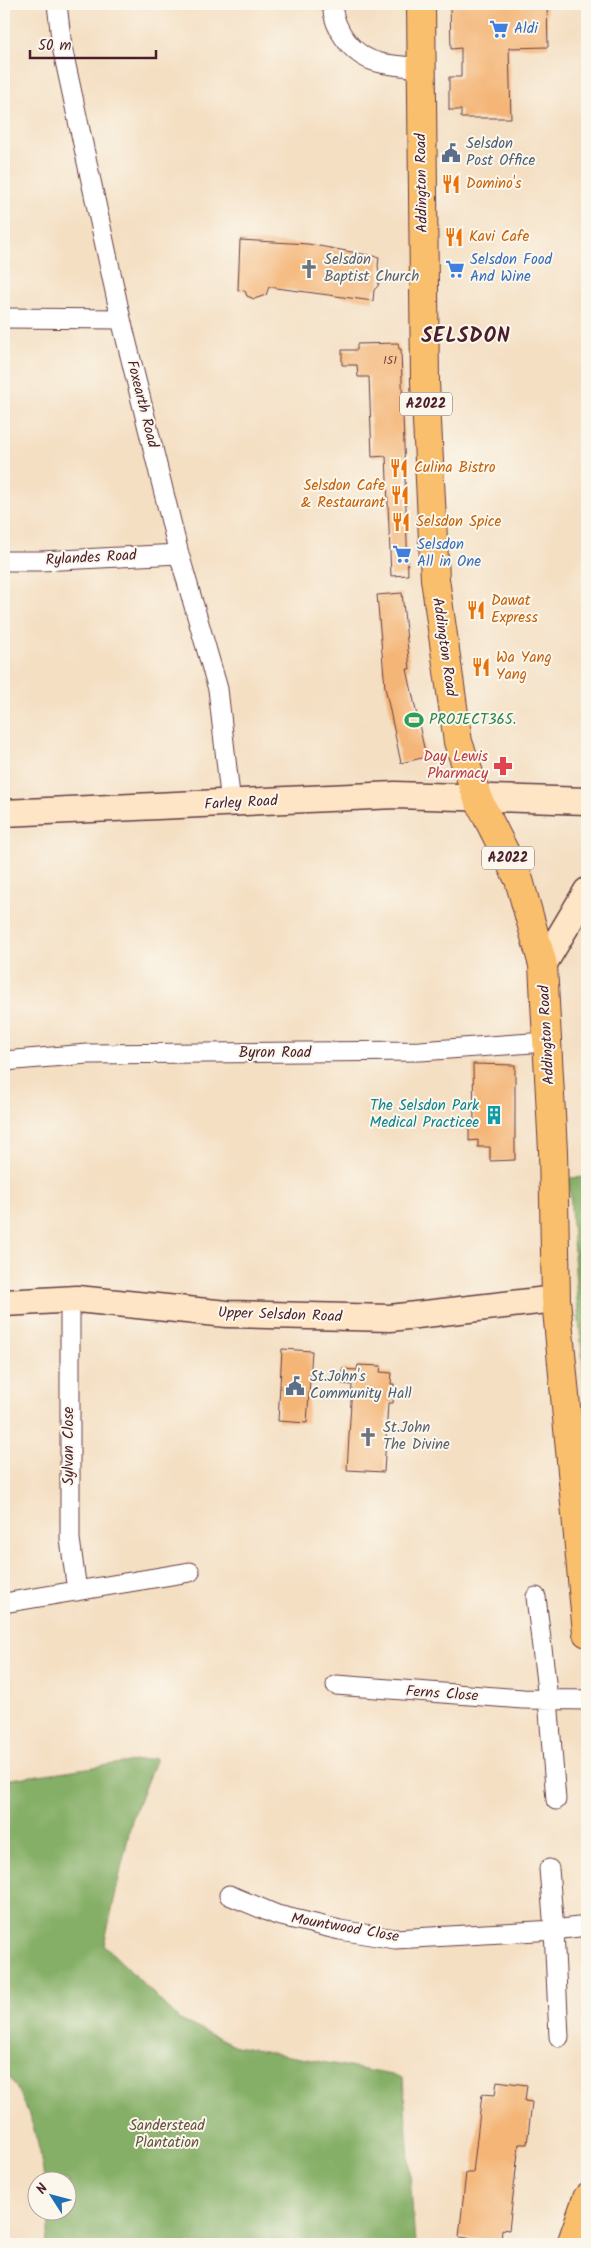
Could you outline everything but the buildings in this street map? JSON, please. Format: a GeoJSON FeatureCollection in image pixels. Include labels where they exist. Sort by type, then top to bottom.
{"type":"FeatureCollection","features":[{"type":"Feature","properties":{"kind":"main road","name":"Addington Road"},"geometry":{"type":"LineString","coordinates":[[420,4],[425,382],[435,579],[458,742],[478,799],[519,880],[543,965],[553,1151],[556,1299],[587,1633]]}},
{"type":"Feature","properties":{"kind":"main road"},"geometry":{"type":"LineString","coordinates":[[571,2244],[587,2198]]}},
{"type":"Feature","properties":{"kind":"street","name":"Foxearth Road"},"geometry":{"type":"LineString","coordinates":[[56,4],[62,47],[121,319],[179,554],[218,689],[231,804]]}},
{"type":"Feature","properties":{"kind":"street"},"geometry":{"type":"LineString","coordinates":[[332,4],[341,31],[350,46],[358,52],[381,63],[420,68]]}},
{"type":"Feature","properties":{"kind":"street"},"geometry":{"type":"LineString","coordinates":[[4,318],[121,319]]}},
{"type":"Feature","properties":{"kind":"street","name":"Rylandes Road"},"geometry":{"type":"LineString","coordinates":[[4,561],[179,554]]}},
{"type":"Feature","properties":{"kind":"street","name":"Farley Road"},"geometry":{"type":"LineString","coordinates":[[4,813],[395,795],[587,801]]}},
{"type":"Feature","properties":{"kind":"street"},"geometry":{"type":"LineString","coordinates":[[543,965],[587,891]]}},
{"type":"Feature","properties":{"kind":"street","name":"Byron Road"},"geometry":{"type":"LineString","coordinates":[[4,1061],[87,1054],[420,1051],[546,1042]]}},
{"type":"Feature","properties":{"kind":"street","name":"Upper Selsdon Road"},"geometry":{"type":"LineString","coordinates":[[4,1304],[70,1300],[227,1314],[390,1318],[556,1299]]}},
{"type":"Feature","properties":{"kind":"street","name":"Sylvan Close"},"geometry":{"type":"LineString","coordinates":[[70,1300],[70,1539],[77,1591]]}},
{"type":"Feature","properties":{"kind":"street"},"geometry":{"type":"LineString","coordinates":[[4,1603],[190,1572]]}},
{"type":"Feature","properties":{"kind":"street"},"geometry":{"type":"LineString","coordinates":[[536,1597],[548,1699],[556,1800]]}},
{"type":"Feature","properties":{"kind":"street","name":"Ferns Close"},"geometry":{"type":"LineString","coordinates":[[336,1685],[484,1697],[587,1700]]}},
{"type":"Feature","properties":{"kind":"street"},"geometry":{"type":"LineString","coordinates":[[549,1869],[559,2037]]}},
{"type":"Feature","properties":{"kind":"street","name":"Mountwood Close"},"geometry":{"type":"LineString","coordinates":[[229,1895],[277,1915],[340,1930],[396,1939],[554,1930],[587,1926]]}},
{"type":"Feature","properties":{"kind":"green space"},"geometry":{"type":"Polygon","coordinates":[[[587,1177],[587,1407],[577,1300],[569,1178],[587,1177]]]}},
{"type":"Feature","properties":{"kind":"green space","name":"Sanderstead Plantation"},"geometry":{"type":"Polygon","coordinates":[[[156,1758],[132,1820],[104,1945],[180,2020],[236,2046],[403,2077],[415,2244],[46,2244],[49,2220],[78,2220],[78,2170],[43,2170],[36,2136],[26,2108],[20,2094],[4,2069],[4,1780],[156,1758]]]}},
{"type":"Feature","properties":{"kind":"place","name":"Aldi"},"geometry":{"type":"Point","coordinates":[499,29]}},
{"type":"Feature","properties":{"kind":"place","name":"Selsdon Post Office"},"geometry":{"type":"Point","coordinates":[451,153]}},
{"type":"Feature","properties":{"kind":"place","name":"Domino's"},"geometry":{"type":"Point","coordinates":[451,184]}},
{"type":"Feature","properties":{"kind":"place","name":"Kavi Cafe"},"geometry":{"type":"Point","coordinates":[454,237]}},
{"type":"Feature","properties":{"kind":"place","name":"Selsdon Baptist Church"},"geometry":{"type":"Point","coordinates":[309,269]}},
{"type":"Feature","properties":{"kind":"place","name":"Selsdon Food And Wine"},"geometry":{"type":"Point","coordinates":[455,269]}},
{"type":"Feature","properties":{"kind":"place","name":"Culina Bistro"},"geometry":{"type":"Point","coordinates":[399,468]}},
{"type":"Feature","properties":{"kind":"place","name":"Selsdon Cafe & Restaurant"},"geometry":{"type":"Point","coordinates":[400,495]}},
{"type":"Feature","properties":{"kind":"place","name":"Selsdon Spice"},"geometry":{"type":"Point","coordinates":[401,522]}},
{"type":"Feature","properties":{"kind":"place","name":"Selsdon All in One"},"geometry":{"type":"Point","coordinates":[402,554]}},
{"type":"Feature","properties":{"kind":"place","name":"Dawat Express"},"geometry":{"type":"Point","coordinates":[476,610]}},
{"type":"Feature","properties":{"kind":"place","name":"Wa Yang Yang"},"geometry":{"type":"Point","coordinates":[481,667]}},
{"type":"Feature","properties":{"kind":"place","name":"PROJECT365."},"geometry":{"type":"Point","coordinates":[414,720]}},
{"type":"Feature","properties":{"kind":"place","name":"Day Lewis Pharmacy"},"geometry":{"type":"Point","coordinates":[503,766]}},
{"type":"Feature","properties":{"kind":"place","name":"The Selsdon Park Medical Practicee"},"geometry":{"type":"Point","coordinates":[494,1115]}},
{"type":"Feature","properties":{"kind":"place","name":"St.John's Community Hall"},"geometry":{"type":"Point","coordinates":[295,1386]}},
{"type":"Feature","properties":{"kind":"place","name":"St.John The Divine"},"geometry":{"type":"Point","coordinates":[368,1437]}},
{"type":"Feature","properties":{"kind":"district","name":"SELSDON"},"geometry":{"type":"Point","coordinates":[466,337]}}]}
